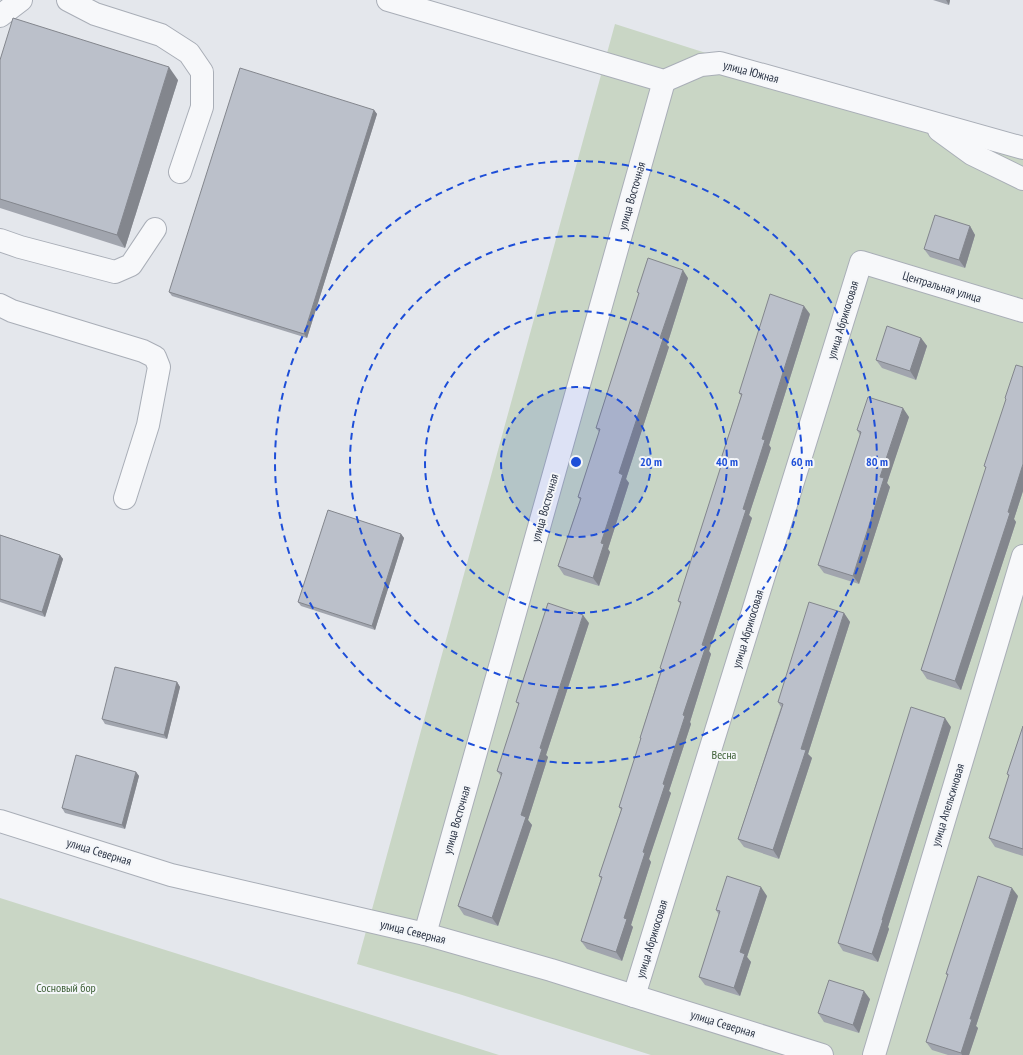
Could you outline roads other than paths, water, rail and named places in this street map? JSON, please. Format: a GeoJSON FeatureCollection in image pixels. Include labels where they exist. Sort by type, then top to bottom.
{"type":"FeatureCollection","features":[{"type":"Feature","properties":{"kind":"street"},"geometry":{"type":"LineString","coordinates":[[0,16],[21,0]]}},
{"type":"Feature","properties":{"kind":"street"},"geometry":{"type":"LineString","coordinates":[[68,0],[95,14],[160,35],[189,53],[202,72],[202,107],[180,172]]}},
{"type":"Feature","properties":{"kind":"street"},"geometry":{"type":"LineString","coordinates":[[388,0],[664,81]]}},
{"type":"Feature","properties":{"kind":"street","name":"улица Южная"},"geometry":{"type":"LineString","coordinates":[[664,81],[701,65],[720,63],[1023,148]]}},
{"type":"Feature","properties":{"kind":"street","name":"улица Восточная"},"geometry":{"type":"LineString","coordinates":[[425,934],[664,81]]}},
{"type":"Feature","properties":{"kind":"street"},"geometry":{"type":"LineString","coordinates":[[926,121],[972,154],[1023,179]]}},
{"type":"Feature","properties":{"kind":"street"},"geometry":{"type":"LineString","coordinates":[[0,240],[20,247],[115,272],[130,265],[155,229]]}},
{"type":"Feature","properties":{"kind":"street","name":"Центральная улица"},"geometry":{"type":"LineString","coordinates":[[861,262],[1023,311]]}},
{"type":"Feature","properties":{"kind":"street","name":"улица Абрикосовая"},"geometry":{"type":"LineString","coordinates":[[634,996],[861,262]]}},
{"type":"Feature","properties":{"kind":"street"},"geometry":{"type":"LineString","coordinates":[[0,305],[143,351],[155,357],[160,367],[148,425],[125,498]]}},
{"type":"Feature","properties":{"kind":"street","name":"улица Апельсиновая"},"geometry":{"type":"LineString","coordinates":[[874,1055],[1023,556]]}},
{"type":"Feature","properties":{"kind":"street","name":"улица Северная"},"geometry":{"type":"LineString","coordinates":[[0,821],[171,875],[425,934],[551,970],[822,1055]]}},
{"type":"Feature","properties":{"kind":"park label","name":"Весна"},"geometry":{"type":"Point","coordinates":[724,755]}},
{"type":"Feature","properties":{"kind":"park label","name":"Сосновый бор"},"geometry":{"type":"Point","coordinates":[66,988]}}]}
